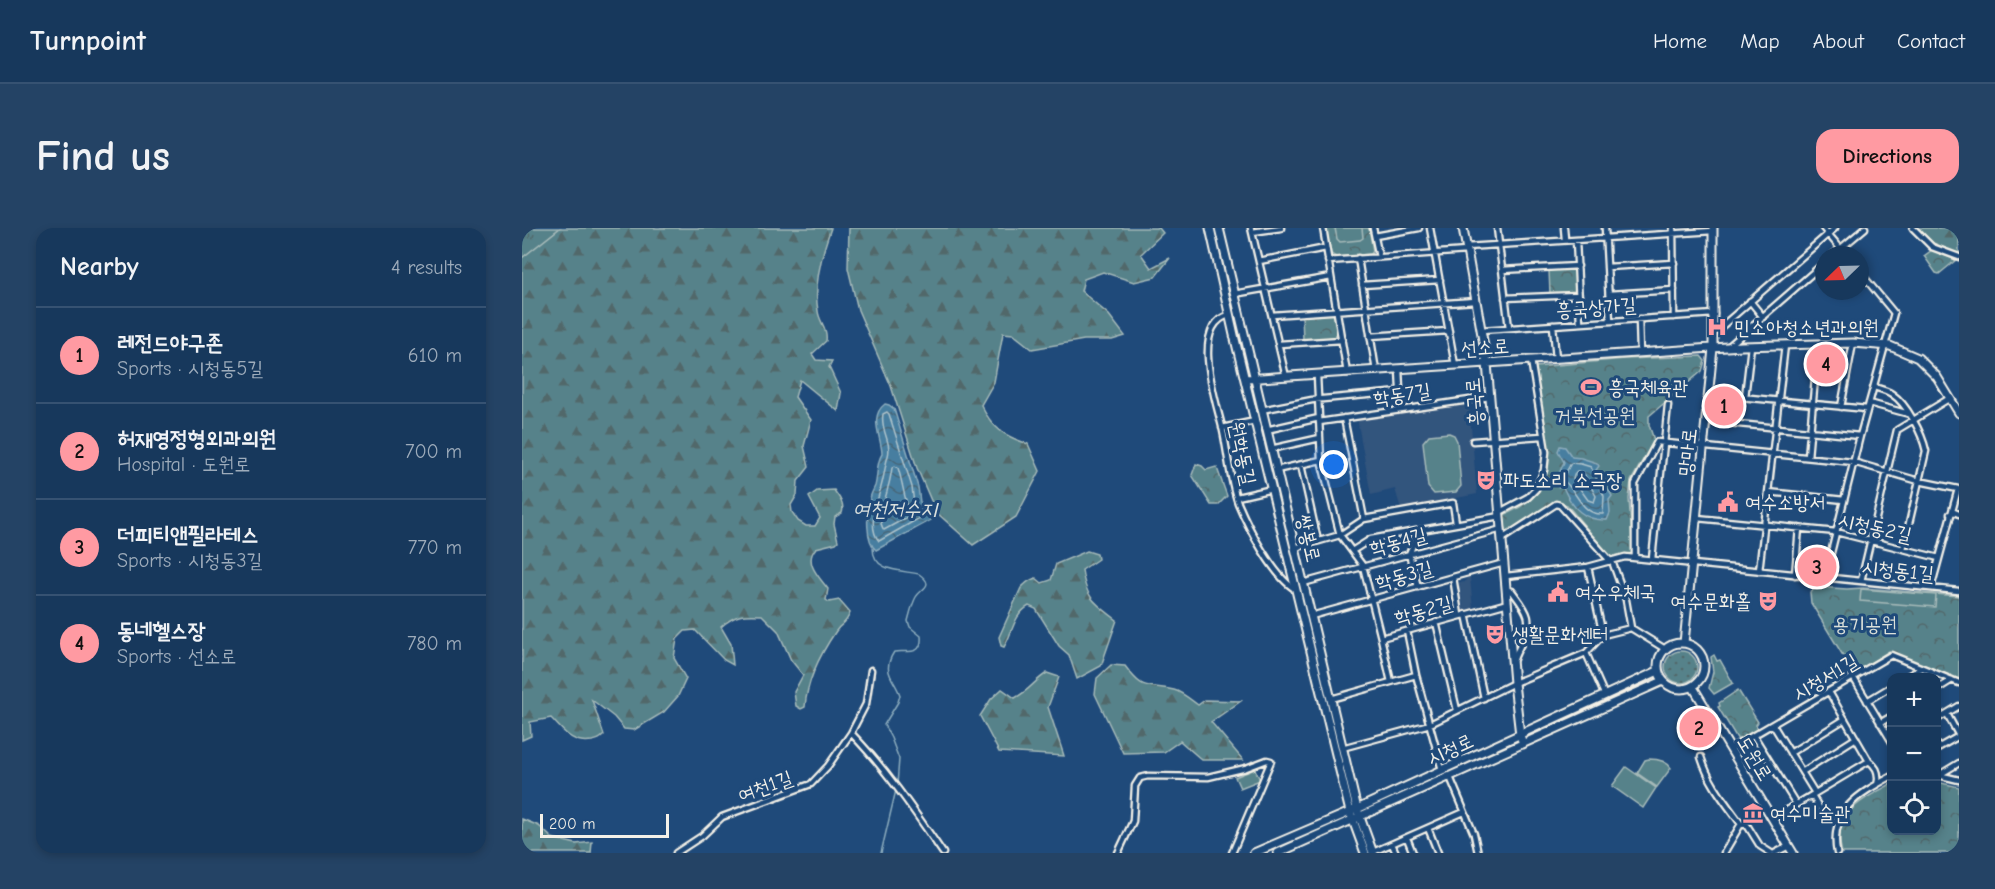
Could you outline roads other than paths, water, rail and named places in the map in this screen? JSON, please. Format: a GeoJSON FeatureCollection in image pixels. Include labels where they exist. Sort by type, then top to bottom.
{"type":"FeatureCollection","features":[{"type":"Feature","properties":{"kind":"street","name":"쌍봉로"},"geometry":{"type":"LineString","coordinates":[[1210,228],[1296,590],[1354,811],[1370,853]]}},
{"type":"Feature","properties":{"kind":"street","name":"쌍봉로"},"geometry":{"type":"LineString","coordinates":[[1218,228],[1331,699],[1354,811]]}},
{"type":"Feature","properties":{"kind":"street"},"geometry":{"type":"LineString","coordinates":[[1281,228],[1252,230],[1286,377]]}},
{"type":"Feature","properties":{"kind":"street"},"geometry":{"type":"LineString","coordinates":[[1323,228],[1347,373]]}},
{"type":"Feature","properties":{"kind":"street"},"geometry":{"type":"LineString","coordinates":[[1373,228],[1379,257]]}},
{"type":"Feature","properties":{"kind":"street"},"geometry":{"type":"LineString","coordinates":[[1375,236],[1419,228]]}},
{"type":"Feature","properties":{"kind":"street"},"geometry":{"type":"LineString","coordinates":[[1430,228],[1455,365]]}},
{"type":"Feature","properties":{"kind":"street","name":"흥국로"},"geometry":{"type":"LineString","coordinates":[[1463,228],[1487,363],[1514,683],[1523,744]]}},
{"type":"Feature","properties":{"kind":"street"},"geometry":{"type":"LineString","coordinates":[[1497,228],[1509,328]]}},
{"type":"Feature","properties":{"kind":"street"},"geometry":{"type":"LineString","coordinates":[[1564,228],[1565,239]]}},
{"type":"Feature","properties":{"kind":"street"},"geometry":{"type":"LineString","coordinates":[[1605,228],[1610,321]]}},
{"type":"Feature","properties":{"kind":"street"},"geometry":{"type":"LineString","coordinates":[[1823,228],[1838,246]]}},
{"type":"Feature","properties":{"kind":"street"},"geometry":{"type":"LineString","coordinates":[[1714,333],[1835,228]]}},
{"type":"Feature","properties":{"kind":"street"},"geometry":{"type":"LineString","coordinates":[[1914,228],[1932,247],[1959,257]]}},
{"type":"Feature","properties":{"kind":"street"},"geometry":{"type":"LineString","coordinates":[[1844,246],[1861,229]]}},
{"type":"Feature","properties":{"kind":"street"},"geometry":{"type":"LineString","coordinates":[[1328,261],[1435,253],[1499,244],[1713,230]]}},
{"type":"Feature","properties":{"kind":"street","name":"망마로"},"geometry":{"type":"LineString","coordinates":[[1684,643],[1713,348],[1713,230]]}},
{"type":"Feature","properties":{"kind":"street"},"geometry":{"type":"LineString","coordinates":[[1673,231],[1674,317]]}},
{"type":"Feature","properties":{"kind":"street"},"geometry":{"type":"LineString","coordinates":[[1576,240],[1580,323]]}},
{"type":"Feature","properties":{"kind":"street"},"geometry":{"type":"LineString","coordinates":[[1259,261],[1326,248]]}},
{"type":"Feature","properties":{"kind":"street"},"geometry":{"type":"LineString","coordinates":[[1358,258],[1376,371]]}},
{"type":"Feature","properties":{"kind":"street"},"geometry":{"type":"LineString","coordinates":[[1607,267],[1674,263]]}},
{"type":"Feature","properties":{"kind":"street"},"geometry":{"type":"LineString","coordinates":[[1502,270],[1578,266]]}},
{"type":"Feature","properties":{"kind":"street"},"geometry":{"type":"LineString","coordinates":[[1728,347],[1815,271]]}},
{"type":"Feature","properties":{"kind":"street"},"geometry":{"type":"LineString","coordinates":[[1234,294],[1331,277]]}},
{"type":"Feature","properties":{"kind":"street"},"geometry":{"type":"LineString","coordinates":[[1362,285],[1440,280]]}},
{"type":"Feature","properties":{"kind":"street"},"geometry":{"type":"LineString","coordinates":[[1825,577],[1894,313],[1869,283]]}},
{"type":"Feature","properties":{"kind":"street"},"geometry":{"type":"LineString","coordinates":[[1609,294],[1674,291]]}},
{"type":"Feature","properties":{"kind":"street"},"geometry":{"type":"LineString","coordinates":[[1505,298],[1579,295]]}},
{"type":"Feature","properties":{"kind":"street"},"geometry":{"type":"LineString","coordinates":[[1272,315],[1476,301]]}},
{"type":"Feature","properties":{"kind":"street"},"geometry":{"type":"LineString","coordinates":[[1750,301],[1763,317]]}},
{"type":"Feature","properties":{"kind":"street","name":"원학동길"},"geometry":{"type":"LineString","coordinates":[[1229,315],[1219,319],[1214,325],[1208,370],[1237,497],[1271,565],[1281,579],[1296,590]]}},
{"type":"Feature","properties":{"kind":"street","name":"흥국상가길"},"geometry":{"type":"LineString","coordinates":[[1481,330],[1714,315]]}},
{"type":"Feature","properties":{"kind":"street"},"geometry":{"type":"LineString","coordinates":[[1639,319],[1640,353]]}},
{"type":"Feature","properties":{"kind":"street"},"geometry":{"type":"LineString","coordinates":[[1553,325],[1556,359]]}},
{"type":"Feature","properties":{"kind":"street"},"geometry":{"type":"LineString","coordinates":[[1370,336],[1449,331]]}},
{"type":"Feature","properties":{"kind":"street"},"geometry":{"type":"LineString","coordinates":[[1279,344],[1342,340]]}},
{"type":"Feature","properties":{"kind":"street"},"geometry":{"type":"LineString","coordinates":[[1841,407],[1853,343]]}},
{"type":"Feature","properties":{"kind":"street","name":"선소로"},"geometry":{"type":"LineString","coordinates":[[1245,380],[1728,347],[1853,343],[1884,345],[1918,358],[1937,377],[1959,413]]}},
{"type":"Feature","properties":{"kind":"street"},"geometry":{"type":"LineString","coordinates":[[1808,457],[1818,344]]}},
{"type":"Feature","properties":{"kind":"street"},"geometry":{"type":"LineString","coordinates":[[1759,572],[1785,345]]}},
{"type":"Feature","properties":{"kind":"street"},"geometry":{"type":"LineString","coordinates":[[1745,397],[1751,346]]}},
{"type":"Feature","properties":{"kind":"street"},"geometry":{"type":"LineString","coordinates":[[1352,551],[1371,538],[1419,531],[1500,514],[1528,497],[1541,480],[1546,452],[1531,360]]}},
{"type":"Feature","properties":{"kind":"street"},"geometry":{"type":"LineString","coordinates":[[1399,369],[1401,409]]}},
{"type":"Feature","properties":{"kind":"street"},"geometry":{"type":"LineString","coordinates":[[1317,375],[1321,460],[1340,535],[1363,566],[1381,638]]}},
{"type":"Feature","properties":{"kind":"street"},"geometry":{"type":"LineString","coordinates":[[1874,387],[1896,397],[1922,437],[1926,451],[1903,549]]}},
{"type":"Feature","properties":{"kind":"street"},"geometry":{"type":"LineString","coordinates":[[1261,410],[1318,400],[1400,392]]}},
{"type":"Feature","properties":{"kind":"street"},"geometry":{"type":"LineString","coordinates":[[1709,394],[1841,407],[1868,406],[1908,414]]}},
{"type":"Feature","properties":{"kind":"street","name":"학동7길"},"geometry":{"type":"LineString","coordinates":[[1266,430],[1319,420],[1490,397]]}},
{"type":"Feature","properties":{"kind":"street"},"geometry":{"type":"LineString","coordinates":[[1861,581],[1897,430],[1950,398]]}},
{"type":"Feature","properties":{"kind":"street"},"geometry":{"type":"LineString","coordinates":[[1652,559],[1668,405]]}},
{"type":"Feature","properties":{"kind":"street"},"geometry":{"type":"LineString","coordinates":[[1344,418],[1364,519]]}},
{"type":"Feature","properties":{"kind":"street"},"geometry":{"type":"LineString","coordinates":[[1222,428],[1255,421]]}},
{"type":"Feature","properties":{"kind":"street"},"geometry":{"type":"LineString","coordinates":[[1707,421],[1860,436]]}},
{"type":"Feature","properties":{"kind":"street"},"geometry":{"type":"LineString","coordinates":[[1473,441],[1542,436]]}},
{"type":"Feature","properties":{"kind":"street"},"geometry":{"type":"LineString","coordinates":[[1271,449],[1320,438]]}},
{"type":"Feature","properties":{"kind":"street"},"geometry":{"type":"LineString","coordinates":[[1635,558],[1635,484],[1657,442],[1808,457],[1854,462],[1958,490],[1931,588]]}},
{"type":"Feature","properties":{"kind":"street"},"geometry":{"type":"LineString","coordinates":[[1276,470],[1321,460]]}},
{"type":"Feature","properties":{"kind":"street"},"geometry":{"type":"LineString","coordinates":[[1301,465],[1318,541]]}},
{"type":"Feature","properties":{"kind":"street"},"geometry":{"type":"LineString","coordinates":[[1237,497],[1272,489]]}},
{"type":"Feature","properties":{"kind":"street"},"geometry":{"type":"LineString","coordinates":[[1768,492],[1844,500]]}},
{"type":"Feature","properties":{"kind":"street"},"geometry":{"type":"LineString","coordinates":[[1294,549],[1340,535],[1364,519],[1453,503],[1456,523]]}},
{"type":"Feature","properties":{"kind":"street"},"geometry":{"type":"LineString","coordinates":[[1502,539],[1556,504],[1560,504],[1613,564],[1626,600],[1631,628]]}},
{"type":"Feature","properties":{"kind":"street"},"geometry":{"type":"LineString","coordinates":[[1950,514],[1954,512],[1959,514]]}},
{"type":"Feature","properties":{"kind":"street","name":"시청동2길"},"geometry":{"type":"LineString","coordinates":[[1697,519],[1836,532],[1939,558]]}},
{"type":"Feature","properties":{"kind":"street"},"geometry":{"type":"LineString","coordinates":[[1795,575],[1799,528]]}},
{"type":"Feature","properties":{"kind":"street","name":"학동4길"},"geometry":{"type":"LineString","coordinates":[[1303,583],[1502,529]]}},
{"type":"Feature","properties":{"kind":"street"},"geometry":{"type":"LineString","coordinates":[[1418,587],[1409,554],[1419,531]]}},
{"type":"Feature","properties":{"kind":"street","name":"시청동1길"},"geometry":{"type":"LineString","coordinates":[[1506,576],[1588,567],[1609,560],[1635,558],[1959,591]]}},
{"type":"Feature","properties":{"kind":"street","name":"학동3길"},"geometry":{"type":"LineString","coordinates":[[1311,616],[1504,563]]}},
{"type":"Feature","properties":{"kind":"street"},"geometry":{"type":"LineString","coordinates":[[1588,567],[1603,635]]}},
{"type":"Feature","properties":{"kind":"street"},"geometry":{"type":"LineString","coordinates":[[1453,577],[1485,698]]}},
{"type":"Feature","properties":{"kind":"street"},"geometry":{"type":"LineString","coordinates":[[1507,590],[1512,591],[1526,609],[1529,619],[1526,634],[1516,653],[1513,665]]}},
{"type":"Feature","properties":{"kind":"street","name":"학동2길"},"geometry":{"type":"LineString","coordinates":[[1391,682],[1381,638],[1508,603]]}},
{"type":"Feature","properties":{"kind":"street"},"geometry":{"type":"LineString","coordinates":[[1436,622],[1457,710]]}},
{"type":"Feature","properties":{"kind":"street"},"geometry":{"type":"LineString","coordinates":[[1342,748],[1430,724],[1514,683],[1586,653],[1603,635],[1631,628],[1665,649]]}},
{"type":"Feature","properties":{"kind":"street"},"geometry":{"type":"LineString","coordinates":[[1407,631],[1416,675],[1442,771]]}},
{"type":"Feature","properties":{"kind":"street"},"geometry":{"type":"LineString","coordinates":[[1684,643],[1698,650],[1704,662],[1703,673],[1693,687],[1677,689],[1663,681],[1658,671],[1659,659],[1665,649],[1674,644],[1684,643]]}},
{"type":"Feature","properties":{"kind":"street"},"geometry":{"type":"LineString","coordinates":[[1586,653],[1605,696]]}},
{"type":"Feature","properties":{"kind":"street","name":"시청서1길"},"geometry":{"type":"LineString","coordinates":[[1730,749],[1891,655],[1959,683]]}},
{"type":"Feature","properties":{"kind":"street"},"geometry":{"type":"LineString","coordinates":[[1914,673],[1922,668]]}},
{"type":"Feature","properties":{"kind":"street","name":"여천1길"},"geometry":{"type":"LineString","coordinates":[[676,853],[702,836],[722,818],[811,784],[828,766],[851,733],[866,704],[871,670]]}},
{"type":"Feature","properties":{"kind":"street","name":"시청로"},"geometry":{"type":"LineString","coordinates":[[1254,853],[1354,811],[1658,671]]}},
{"type":"Feature","properties":{"kind":"street"},"geometry":{"type":"LineString","coordinates":[[1331,699],[1416,675]]}},
{"type":"Feature","properties":{"kind":"street"},"geometry":{"type":"LineString","coordinates":[[1853,677],[1887,734]]}},
{"type":"Feature","properties":{"kind":"street"},"geometry":{"type":"LineString","coordinates":[[1941,687],[1953,680]]}},
{"type":"Feature","properties":{"kind":"street","name":"시청로"},"geometry":{"type":"LineString","coordinates":[[1278,853],[1663,681]]}},
{"type":"Feature","properties":{"kind":"street","name":"도원로"},"geometry":{"type":"LineString","coordinates":[[1693,687],[1791,850],[1773,853],[1760,846],[1747,825],[1741,824],[1711,782],[1701,757]]}},
{"type":"Feature","properties":{"kind":"street"},"geometry":{"type":"LineString","coordinates":[[1867,701],[1887,689]]}},
{"type":"Feature","properties":{"kind":"street"},"geometry":{"type":"LineString","coordinates":[[1828,692],[1869,761],[1874,765],[1878,774],[1877,784]]}},
{"type":"Feature","properties":{"kind":"street"},"geometry":{"type":"LineString","coordinates":[[1941,717],[1959,706]]}},
{"type":"Feature","properties":{"kind":"street"},"geometry":{"type":"LineString","coordinates":[[1941,746],[1959,736],[1947,714]]}},
{"type":"Feature","properties":{"kind":"street"},"geometry":{"type":"LineString","coordinates":[[1790,753],[1845,719]]}},
{"type":"Feature","properties":{"kind":"street"},"geometry":{"type":"LineString","coordinates":[[1880,723],[1887,719]]}},
{"type":"Feature","properties":{"kind":"street"},"geometry":{"type":"LineString","coordinates":[[1773,724],[1828,817],[1838,821]]}},
{"type":"Feature","properties":{"kind":"street"},"geometry":{"type":"LineString","coordinates":[[851,733],[899,789],[943,853]]}},
{"type":"Feature","properties":{"kind":"street"},"geometry":{"type":"LineString","coordinates":[[1754,736],[1796,804]]}},
{"type":"Feature","properties":{"kind":"street"},"geometry":{"type":"LineString","coordinates":[[1802,771],[1856,738]]}},
{"type":"Feature","properties":{"kind":"street"},"geometry":{"type":"LineString","coordinates":[[1118,853],[1133,821],[1135,786],[1140,778],[1148,776],[1208,777],[1246,768],[1267,760],[1271,761],[1232,853]]}},
{"type":"Feature","properties":{"kind":"street"},"geometry":{"type":"LineString","coordinates":[[1772,819],[1869,761]]}},
{"type":"Feature","properties":{"kind":"street"},"geometry":{"type":"LineString","coordinates":[[1941,773],[1959,763]]}},
{"type":"Feature","properties":{"kind":"street"},"geometry":{"type":"LineString","coordinates":[[1941,776],[1959,780]]}},
{"type":"Feature","properties":{"kind":"street"},"geometry":{"type":"LineString","coordinates":[[1450,777],[1474,834],[1477,852]]}},
{"type":"Feature","properties":{"kind":"street"},"geometry":{"type":"LineString","coordinates":[[1837,853],[1835,834],[1838,821],[1852,800],[1887,779]]}},
{"type":"Feature","properties":{"kind":"street"},"geometry":{"type":"LineString","coordinates":[[1370,853],[1464,812]]}},
{"type":"Feature","properties":{"kind":"street"},"geometry":{"type":"LineString","coordinates":[[1724,853],[1741,824]]}},
{"type":"Feature","properties":{"kind":"street"},"geometry":{"type":"LineString","coordinates":[[1428,828],[1438,853]]}},
{"type":"Feature","properties":{"kind":"street"},"geometry":{"type":"LineString","coordinates":[[1407,838],[1413,853]]}},
{"type":"Feature","properties":{"kind":"street"},"geometry":{"type":"LineString","coordinates":[[1392,844],[1396,853]]}},
{"type":"Feature","properties":{"kind":"water","name":"여천저수지"},"geometry":{"type":"Polygon","coordinates":[[[885,404],[894,409],[918,487],[920,502],[932,514],[931,520],[876,550],[868,534],[868,519],[870,496],[875,486],[882,454],[877,415],[885,404]]]}},
{"type":"Feature","properties":{"kind":"water"},"geometry":{"type":"Polygon","coordinates":[[[1560,446],[1565,447],[1572,457],[1597,463],[1599,466],[1596,470],[1612,496],[1609,500],[1610,513],[1607,520],[1585,516],[1570,501],[1563,487],[1558,487],[1559,474],[1564,462],[1558,451],[1560,446]]]}},
{"type":"Feature","properties":{"kind":"waterway"},"geometry":{"type":"LineString","coordinates":[[873,548],[874,556],[883,566],[919,574],[927,584],[918,594],[908,621],[910,627],[921,636],[921,643],[916,650],[894,652],[889,665],[890,675],[900,695],[884,725],[899,759],[897,785]]}},
{"type":"Feature","properties":{"kind":"waterway"},"geometry":{"type":"LineString","coordinates":[[881,853],[896,790]]}},
{"type":"Feature","properties":{"kind":"place","name":"민소아청소년과의원"},"geometry":{"type":"Point","coordinates":[1717,327]}},
{"type":"Feature","properties":{"kind":"place","name":"동네헬스장"},"geometry":{"type":"Point","coordinates":[1826,364]}},
{"type":"Feature","properties":{"kind":"place","name":"흥국체육관"},"geometry":{"type":"Point","coordinates":[1591,387]}},
{"type":"Feature","properties":{"kind":"place","name":"레전드야구존"},"geometry":{"type":"Point","coordinates":[1724,406]}},
{"type":"Feature","properties":{"kind":"place","name":"파도소리 소극장"},"geometry":{"type":"Point","coordinates":[1486,480]}},
{"type":"Feature","properties":{"kind":"place","name":"여수소방서"},"geometry":{"type":"Point","coordinates":[1728,502]}},
{"type":"Feature","properties":{"kind":"place","name":"더피티앤필라테스"},"geometry":{"type":"Point","coordinates":[1817,567]}},
{"type":"Feature","properties":{"kind":"place","name":"여수우체국"},"geometry":{"type":"Point","coordinates":[1558,592]}},
{"type":"Feature","properties":{"kind":"place","name":"여수문화홀"},"geometry":{"type":"Point","coordinates":[1768,601]}},
{"type":"Feature","properties":{"kind":"place","name":"생활문화센터"},"geometry":{"type":"Point","coordinates":[1495,634]}},
{"type":"Feature","properties":{"kind":"place","name":"허재영정형외과의원"},"geometry":{"type":"Point","coordinates":[1699,728]}},
{"type":"Feature","properties":{"kind":"place","name":"여수미술관"},"geometry":{"type":"Point","coordinates":[1753,813]}},
{"type":"Feature","properties":{"kind":"park label","name":"거북선공원"},"geometry":{"type":"Point","coordinates":[1595,415]}},
{"type":"Feature","properties":{"kind":"park label","name":"용기공원"},"geometry":{"type":"Point","coordinates":[1865,624]}}]}
